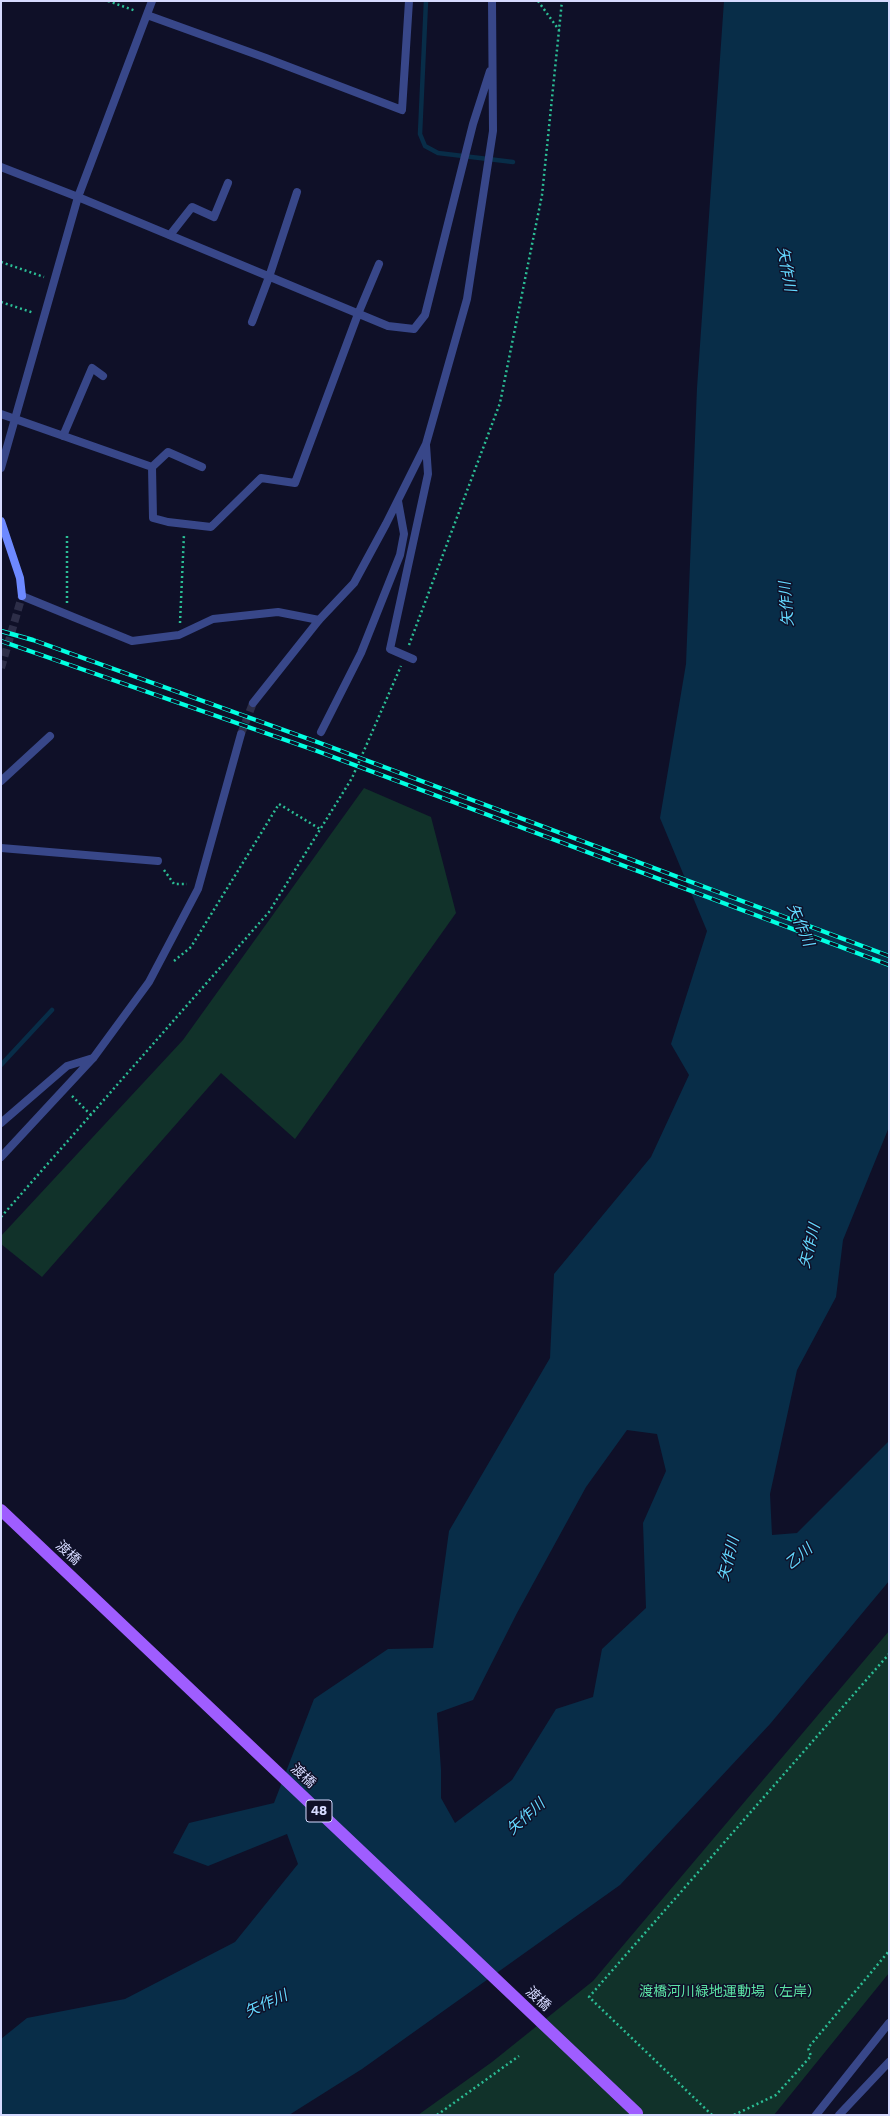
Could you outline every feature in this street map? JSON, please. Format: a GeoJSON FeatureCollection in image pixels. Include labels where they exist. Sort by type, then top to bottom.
{"type":"FeatureCollection","features":[{"type":"Feature","properties":{"kind":"main road","name":"渡橋"},"geometry":{"type":"LineString","coordinates":[[1,1510],[637,2113]]}},
{"type":"Feature","properties":{"kind":"street"},"geometry":{"type":"LineString","coordinates":[[1,468],[78,197],[152,1]]}},
{"type":"Feature","properties":{"kind":"street"},"geometry":{"type":"LineString","coordinates":[[147,15],[266,58],[402,110],[409,1]]}},
{"type":"Feature","properties":{"kind":"street"},"geometry":{"type":"LineString","coordinates":[[253,702],[319,620],[354,583],[398,501],[426,444],[467,300],[493,131],[492,1]]}},
{"type":"Feature","properties":{"kind":"street"},"geometry":{"type":"LineString","coordinates":[[1,167],[78,197],[388,326],[414,329],[425,315],[473,124],[492,64]]}},
{"type":"Feature","properties":{"kind":"street"},"geometry":{"type":"LineString","coordinates":[[170,235],[192,207],[214,217],[228,183]]}},
{"type":"Feature","properties":{"kind":"street"},"geometry":{"type":"LineString","coordinates":[[252,322],[269,277],[297,192]]}},
{"type":"Feature","properties":{"kind":"street"},"geometry":{"type":"LineString","coordinates":[[202,467],[168,452],[152,467],[153,518],[168,522],[211,527],[261,478],[295,483],[358,314],[379,264]]}},
{"type":"Feature","properties":{"kind":"street"},"geometry":{"type":"LineString","coordinates":[[63,436],[92,368],[103,376]]}},
{"type":"Feature","properties":{"kind":"street"},"geometry":{"type":"LineString","coordinates":[[1,414],[152,467]]}},
{"type":"Feature","properties":{"kind":"street"},"geometry":{"type":"LineString","coordinates":[[413,659],[390,649],[428,474],[426,444]]}},
{"type":"Feature","properties":{"kind":"street"},"geometry":{"type":"LineString","coordinates":[[321,732],[361,653],[400,556],[404,534],[398,501]]}},
{"type":"Feature","properties":{"kind":"street"},"geometry":{"type":"LineString","coordinates":[[1,521],[20,578],[22,596],[67,613],[132,641],[179,635],[213,619],[278,612],[319,620]]}},
{"type":"Feature","properties":{"kind":"street"},"geometry":{"type":"LineString","coordinates":[[1,1157],[94,1057],[149,982],[200,883],[240,734]]}},
{"type":"Feature","properties":{"kind":"street"},"geometry":{"type":"LineString","coordinates":[[1,781],[50,736]]}},
{"type":"Feature","properties":{"kind":"street"},"geometry":{"type":"LineString","coordinates":[[1,848],[158,861]]}},
{"type":"Feature","properties":{"kind":"street"},"geometry":{"type":"LineString","coordinates":[[1,1123],[67,1066],[94,1057]]}},
{"type":"Feature","properties":{"kind":"street"},"geometry":{"type":"LineString","coordinates":[[816,2115],[889,2023]]}},
{"type":"Feature","properties":{"kind":"street"},"geometry":{"type":"LineString","coordinates":[[839,2115],[889,2062]]}},
{"type":"Feature","properties":{"kind":"path"},"geometry":{"type":"LineString","coordinates":[[108,1],[147,15]]}},
{"type":"Feature","properties":{"kind":"path"},"geometry":{"type":"LineString","coordinates":[[538,1],[559,30]]}},
{"type":"Feature","properties":{"kind":"path"},"geometry":{"type":"LineString","coordinates":[[1,262],[55,280]]}},
{"type":"Feature","properties":{"kind":"path"},"geometry":{"type":"LineString","coordinates":[[1,302],[44,316]]}},
{"type":"Feature","properties":{"kind":"path"},"geometry":{"type":"LineString","coordinates":[[179,635],[184,524]]}},
{"type":"Feature","properties":{"kind":"path"},"geometry":{"type":"LineString","coordinates":[[66,536],[67,613]]}},
{"type":"Feature","properties":{"kind":"path"},"geometry":{"type":"LineString","coordinates":[[173,962],[191,947],[279,804],[320,829]]}},
{"type":"Feature","properties":{"kind":"path"},"geometry":{"type":"LineString","coordinates":[[158,861],[174,884],[200,883]]}},
{"type":"Feature","properties":{"kind":"path"},"geometry":{"type":"LineString","coordinates":[[65,1089],[90,1115]]}},
{"type":"Feature","properties":{"kind":"path"},"geometry":{"type":"LineString","coordinates":[[712,2115],[589,1997],[889,1654]]}},
{"type":"Feature","properties":{"kind":"path"},"geometry":{"type":"LineString","coordinates":[[734,2115],[776,2095],[811,2056],[808,2048],[889,1951]]}},
{"type":"Feature","properties":{"kind":"path"},"geometry":{"type":"LineString","coordinates":[[437,2115],[519,2056]]}},
{"type":"Feature","properties":{"kind":"green space"},"geometry":{"type":"Polygon","coordinates":[[[364,788],[431,817],[456,913],[295,1139],[221,1073],[42,1277],[1,1244],[1,1236],[183,1040],[364,788]]]}},
{"type":"Feature","properties":{"kind":"green space","name":"渡橋河川緑地運動場（左岸）"},"geometry":{"type":"Polygon","coordinates":[[[889,1631],[889,1973],[774,2115],[418,2115],[492,2062],[593,1981],[889,1631]]]}},
{"type":"Feature","properties":{"kind":"water"},"geometry":{"type":"Polygon","coordinates":[[[724,1],[889,1],[889,1127],[843,1240],[836,1297],[797,1370],[770,1494],[772,1535],[797,1533],[889,1441],[889,1581],[770,1724],[620,1885],[362,2069],[289,2115],[1,2115],[1,2039],[27,2018],[125,1999],[235,1942],[298,1864],[287,1834],[208,1866],[173,1853],[189,1823],[274,1803],[314,1699],[388,1649],[433,1648],[449,1531],[550,1358],[554,1274],[651,1157],[689,1075],[671,1044],[707,931],[660,818],[686,664],[697,388],[724,1]],[[627,1430],[586,1487],[517,1613],[473,1700],[437,1713],[441,1770],[441,1798],[455,1823],[512,1780],[556,1709],[593,1697],[602,1649],[646,1608],[643,1523],[666,1471],[657,1434],[627,1430]]]}},
{"type":"Feature","properties":{"kind":"waterway"},"geometry":{"type":"LineString","coordinates":[[426,1],[420,134],[425,146],[438,153],[513,162]]}},
{"type":"Feature","properties":{"kind":"waterway"},"geometry":{"type":"LineString","coordinates":[[1,1065],[52,1010]]}},
{"type":"Feature","properties":{"kind":"tunnel"},"geometry":{"type":"LineString","coordinates":[[1,668],[22,596]]}},
{"type":"Feature","properties":{"kind":"tunnel"},"geometry":{"type":"LineString","coordinates":[[241,734],[253,703]]}},
{"type":"Feature","properties":{"kind":"railway"},"geometry":{"type":"LineString","coordinates":[[1,631],[33,640],[320,743],[889,956]]}},
{"type":"Feature","properties":{"kind":"railway"},"geometry":{"type":"LineString","coordinates":[[1,641],[317,751],[889,965]]}},
{"type":"Feature","properties":{"kind":"water label","name":"矢作川"},"geometry":{"type":"Point","coordinates":[786,269]}},
{"type":"Feature","properties":{"kind":"water label","name":"矢作川"},"geometry":{"type":"Point","coordinates":[787,604]}},
{"type":"Feature","properties":{"kind":"water label","name":"矢作川"},"geometry":{"type":"Point","coordinates":[800,925]}},
{"type":"Feature","properties":{"kind":"water label","name":"矢作川"},"geometry":{"type":"Point","coordinates":[810,1246]}},
{"type":"Feature","properties":{"kind":"water label","name":"乙川"},"geometry":{"type":"Point","coordinates":[799,1557]}},
{"type":"Feature","properties":{"kind":"water label","name":"矢作川"},"geometry":{"type":"Point","coordinates":[729,1559]}},
{"type":"Feature","properties":{"kind":"water label","name":"矢作川"},"geometry":{"type":"Point","coordinates":[526,1817]}},
{"type":"Feature","properties":{"kind":"water label","name":"矢作川"},"geometry":{"type":"Point","coordinates":[266,2004]}}]}
